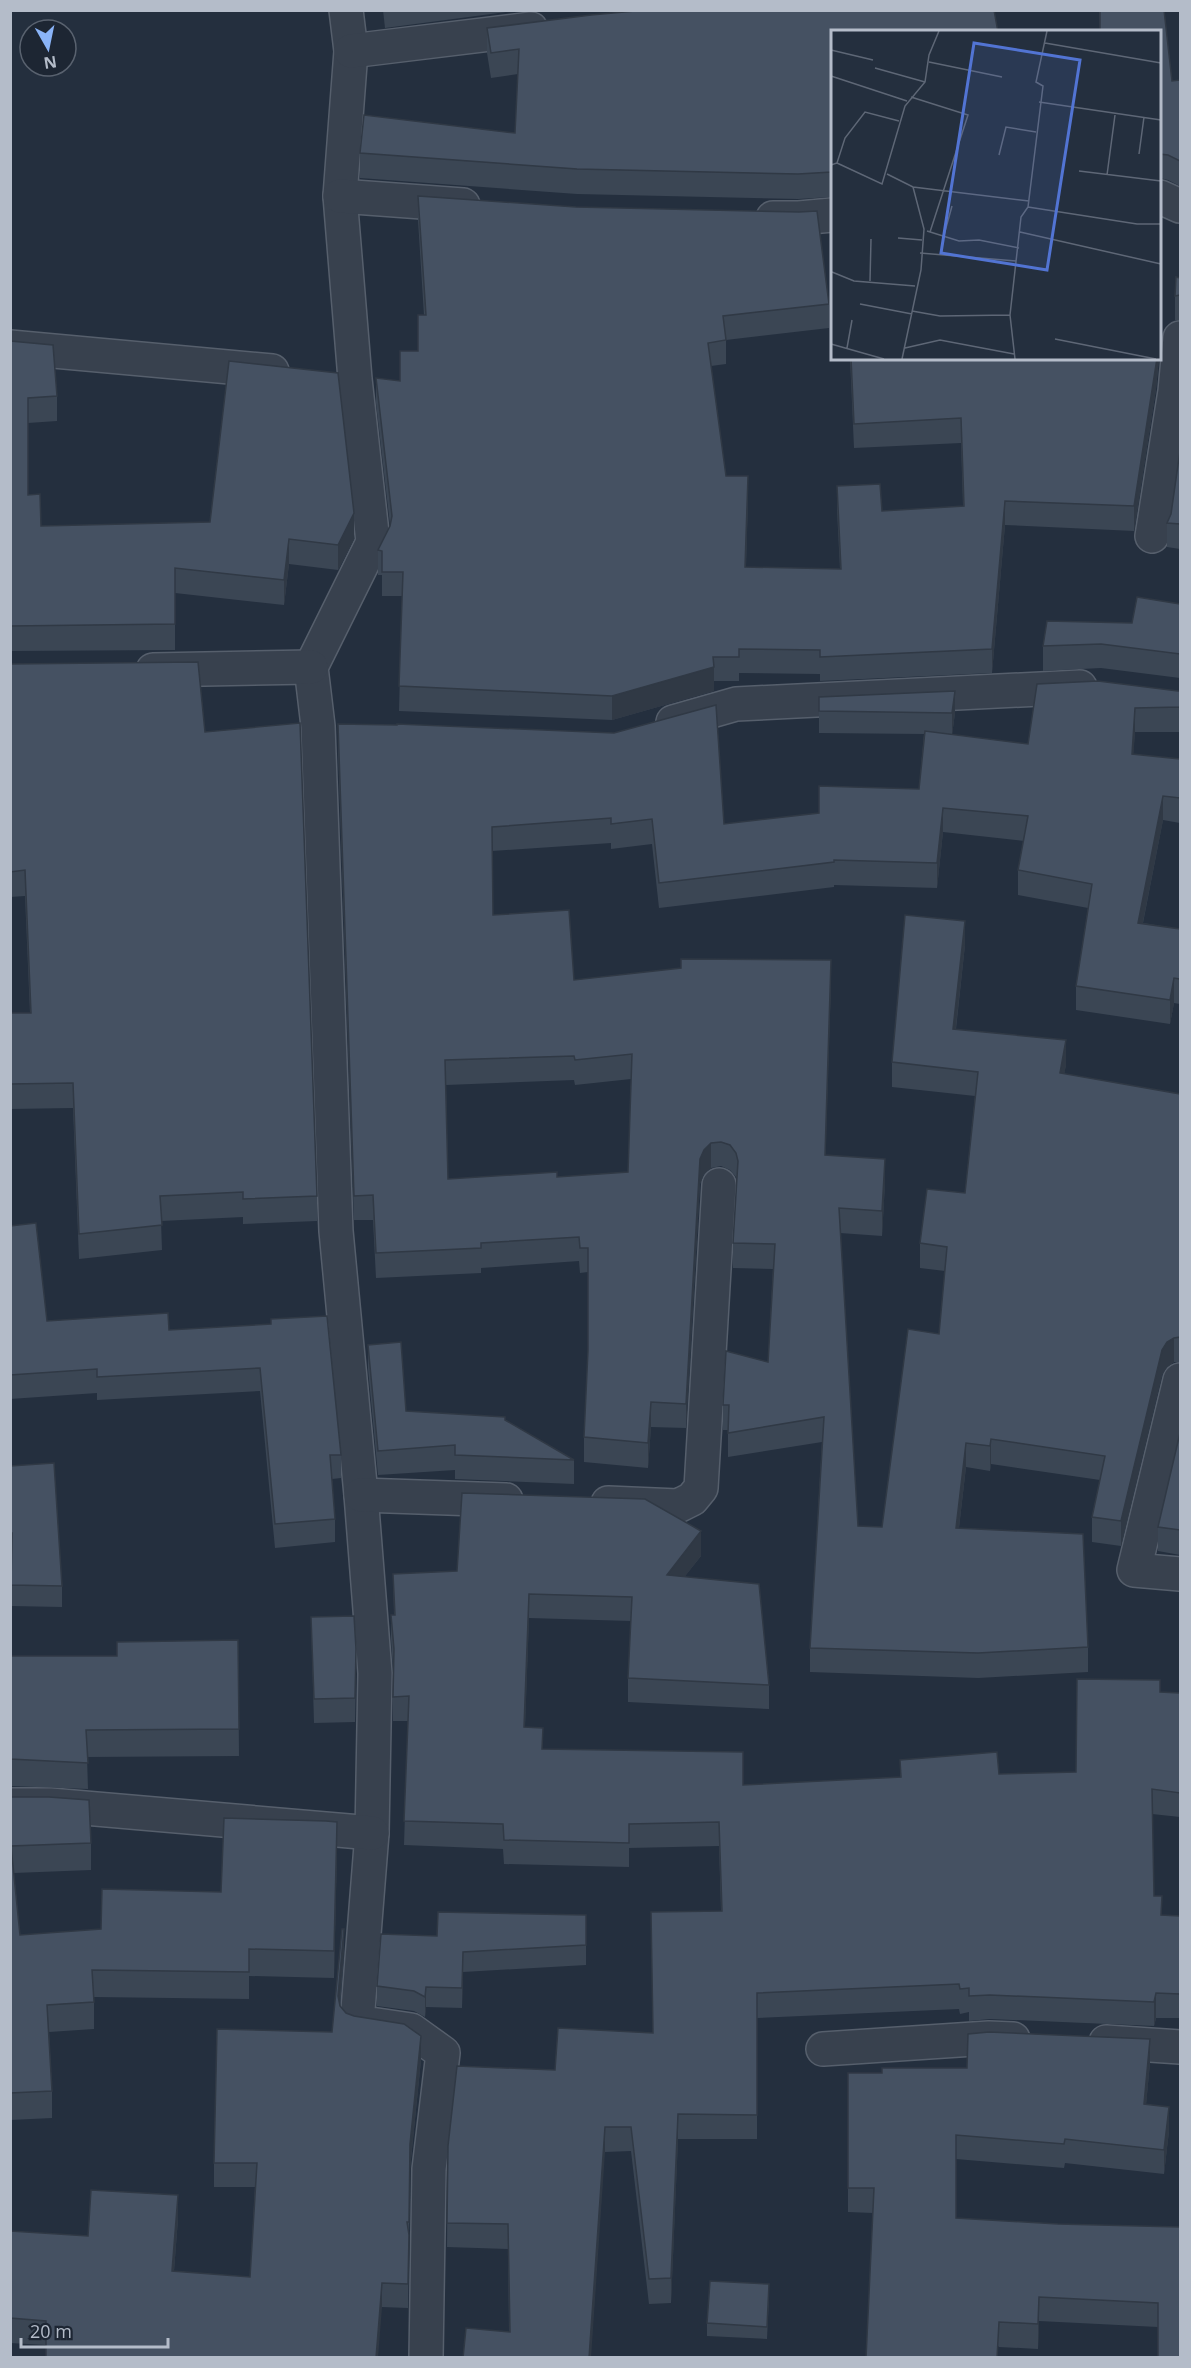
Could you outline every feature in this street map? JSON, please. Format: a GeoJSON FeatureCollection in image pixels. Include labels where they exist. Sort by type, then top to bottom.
{"type":"FeatureCollection","features":[{"type":"Feature","properties":{"kind":"street"},"geometry":{"type":"LineString","coordinates":[[346,10],[351,51],[340,196],[355,379],[373,542],[311,667],[318,726],[336,1231],[375,1673],[372,1833],[357,2022],[411,2030],[443,2053],[429,2169],[426,2358]]}},
{"type":"Feature","properties":{"kind":"street"},"geometry":{"type":"LineString","coordinates":[[351,51],[555,26]]}},
{"type":"Feature","properties":{"kind":"street"},"geometry":{"type":"LineString","coordinates":[[340,196],[493,207]]}},
{"type":"Feature","properties":{"kind":"street"},"geometry":{"type":"LineString","coordinates":[[1161,197],[1180,206]]}},
{"type":"Feature","properties":{"kind":"street"},"geometry":{"type":"LineString","coordinates":[[740,217],[799,218],[831,215]]}},
{"type":"Feature","properties":{"kind":"street"},"geometry":{"type":"LineString","coordinates":[[1152,536],[1175,392],[1180,338]]}},
{"type":"Feature","properties":{"kind":"street"},"geometry":{"type":"LineString","coordinates":[[10,347],[355,379]]}},
{"type":"Feature","properties":{"kind":"street"},"geometry":{"type":"LineString","coordinates":[[120,670],[311,667]]}},
{"type":"Feature","properties":{"kind":"street"},"geometry":{"type":"LineString","coordinates":[[647,729],[736,704],[1111,688]]}},
{"type":"Feature","properties":{"kind":"street"},"geometry":{"type":"LineString","coordinates":[[318,726],[353,728]]}},
{"type":"Feature","properties":{"kind":"street"},"geometry":{"type":"LineString","coordinates":[[584,1502],[678,1506],[692,1499],[701,1488],[719,1185]]}},
{"type":"Feature","properties":{"kind":"street"},"geometry":{"type":"LineString","coordinates":[[1180,1380],[1134,1570],[1180,1574]]}},
{"type":"Feature","properties":{"kind":"street"},"geometry":{"type":"LineString","coordinates":[[361,1495],[537,1501]]}},
{"type":"Feature","properties":{"kind":"street"},"geometry":{"type":"LineString","coordinates":[[10,1805],[50,1805],[372,1833]]}},
{"type":"Feature","properties":{"kind":"street"},"geometry":{"type":"LineString","coordinates":[[823,2049],[989,2038],[1037,2040]]}},
{"type":"Feature","properties":{"kind":"street"},"geometry":{"type":"LineString","coordinates":[[1072,2041],[1180,2047]]}},
{"type":"Feature","properties":{"kind":"building"},"geometry":{"type":"Polygon","coordinates":[[[646,10],[994,10],[998,30],[831,30],[831,172],[798,174],[577,169],[360,153],[364,115],[515,133],[519,49],[491,53],[487,28],[646,10]]]}},
{"type":"Feature","properties":{"kind":"building"},"geometry":{"type":"Polygon","coordinates":[[[1100,10],[1164,10],[1172,81],[1180,80],[1180,161],[1161,154],[1161,30],[1100,30],[1100,10]]]}},
{"type":"Feature","properties":{"kind":"building"},"geometry":{"type":"Polygon","coordinates":[[[418,196],[576,207],[817,211],[829,304],[723,316],[726,340],[708,343],[726,476],[748,476],[745,567],[841,569],[837,486],[880,484],[882,511],[964,506],[961,418],[854,424],[851,360],[1157,360],[1134,506],[1005,501],[992,649],[820,657],[820,650],[739,649],[739,657],[713,657],[714,667],[612,696],[399,686],[403,572],[382,572],[382,551],[378,550],[390,526],[392,516],[376,378],[400,381],[400,351],[418,351],[418,315],[426,315],[418,196]]]}},
{"type":"Feature","properties":{"kind":"building"},"geometry":{"type":"Polygon","coordinates":[[[1176,277],[1180,278],[1180,295],[1175,296],[1176,277]]]}},
{"type":"Feature","properties":{"kind":"building"},"geometry":{"type":"Polygon","coordinates":[[[10,341],[53,345],[57,396],[28,398],[28,495],[40,494],[41,526],[210,522],[229,361],[338,373],[354,513],[338,545],[289,539],[284,580],[175,568],[175,624],[10,626],[10,341]]]}},
{"type":"Feature","properties":{"kind":"building"},"geometry":{"type":"Polygon","coordinates":[[[1180,451],[1180,524],[1167,523],[1171,514],[1180,451]]]}},
{"type":"Feature","properties":{"kind":"building"},"geometry":{"type":"Polygon","coordinates":[[[1137,597],[1180,604],[1180,654],[1101,644],[1043,646],[1047,621],[1132,623],[1137,597]]]}},
{"type":"Feature","properties":{"kind":"building"},"geometry":{"type":"Polygon","coordinates":[[[198,662],[205,732],[300,723],[317,1196],[243,1199],[243,1192],[160,1196],[162,1225],[79,1234],[73,1083],[10,1084],[10,1013],[31,1013],[25,870],[10,872],[10,664],[198,662]]]}},
{"type":"Feature","properties":{"kind":"building"},"geometry":{"type":"Polygon","coordinates":[[[1098,681],[1180,691],[1180,707],[1135,708],[1132,754],[1180,759],[1180,798],[1163,796],[1138,923],[1180,929],[1180,979],[1174,978],[1170,1000],[1076,986],[1092,884],[1018,870],[1028,816],[943,808],[937,863],[834,860],[834,862],[659,883],[652,819],[611,824],[611,818],[492,827],[493,915],[569,910],[574,980],[681,968],[681,959],[831,960],[825,1155],[885,1159],[882,1211],[839,1208],[858,1526],[882,1527],[908,1329],[939,1334],[947,1247],[920,1243],[927,1189],[965,1193],[978,1072],[892,1062],[905,915],[965,921],[953,1029],[1066,1040],[1060,1073],[1180,1094],[1180,1337],[1167,1342],[1162,1350],[1121,1521],[1092,1517],[1105,1456],[991,1439],[990,1446],[966,1443],[956,1528],[1083,1534],[1088,1647],[978,1653],[810,1648],[824,1417],[728,1433],[729,1405],[723,1405],[726,1351],[768,1362],[775,1244],[733,1243],[738,1161],[730,1145],[721,1142],[711,1143],[704,1150],[700,1159],[686,1404],[651,1402],[648,1443],[584,1437],[588,1350],[588,1248],[580,1248],[579,1237],[481,1243],[481,1248],[376,1253],[373,1195],[354,1196],[338,724],[397,724],[614,733],[716,705],[724,824],[819,813],[819,786],[919,789],[925,731],[1028,744],[1037,684],[1098,681]],[[632,1054],[575,1060],[574,1056],[445,1060],[448,1179],[557,1172],[557,1177],[628,1172],[632,1054]]]}},
{"type":"Feature","properties":{"kind":"building"},"geometry":{"type":"Polygon","coordinates":[[[955,691],[952,713],[819,711],[819,697],[955,691]]]}},
{"type":"Feature","properties":{"kind":"building"},"geometry":{"type":"Polygon","coordinates":[[[36,1223],[47,1321],[168,1313],[169,1330],[271,1324],[271,1319],[327,1316],[341,1455],[330,1455],[335,1519],[275,1524],[260,1368],[97,1377],[97,1369],[10,1375],[10,1226],[36,1223]]]}},
{"type":"Feature","properties":{"kind":"building"},"geometry":{"type":"Polygon","coordinates":[[[401,1342],[406,1411],[505,1417],[505,1420],[574,1460],[455,1455],[455,1445],[378,1451],[368,1345],[401,1342]]]}},
{"type":"Feature","properties":{"kind":"building"},"geometry":{"type":"Polygon","coordinates":[[[1180,1433],[1180,1530],[1158,1527],[1180,1433]]]}},
{"type":"Feature","properties":{"kind":"building"},"geometry":{"type":"Polygon","coordinates":[[[54,1463],[62,1586],[11,1585],[10,1466],[54,1463]]]}},
{"type":"Feature","properties":{"kind":"building"},"geometry":{"type":"Polygon","coordinates":[[[462,1493],[645,1499],[701,1531],[667,1575],[759,1584],[769,1685],[628,1678],[632,1597],[529,1594],[524,1727],[543,1728],[542,1749],[743,1752],[743,1785],[901,1777],[900,1760],[997,1752],[999,1774],[1076,1772],[1077,1679],[1160,1680],[1160,1692],[1180,1693],[1180,1793],[1152,1789],[1154,1896],[1162,1896],[1161,1915],[1180,1916],[1180,1994],[1156,1993],[1154,2002],[969,1996],[969,1988],[960,1989],[959,1984],[757,1993],[757,2115],[678,2114],[671,2278],[649,2279],[631,2127],[605,2127],[589,2358],[463,2358],[466,2328],[510,2332],[508,2224],[447,2223],[448,2146],[457,2066],[555,2070],[558,2028],[653,2033],[651,1912],[722,1911],[719,1822],[629,1824],[629,1843],[504,1840],[503,1824],[404,1821],[409,1696],[393,1697],[394,1649],[391,1615],[395,1615],[393,1574],[457,1571],[462,1493]]]}},
{"type":"Feature","properties":{"kind":"building"},"geometry":{"type":"Polygon","coordinates":[[[354,1616],[355,1698],[314,1699],[311,1617],[354,1616]]]}},
{"type":"Feature","properties":{"kind":"building"},"geometry":{"type":"Polygon","coordinates":[[[238,1640],[239,1729],[86,1730],[88,1763],[10,1759],[10,1656],[117,1656],[117,1642],[238,1640]]]}},
{"type":"Feature","properties":{"kind":"building"},"geometry":{"type":"Polygon","coordinates":[[[10,1797],[89,1800],[91,1843],[11,1846],[20,1935],[101,1929],[102,1889],[221,1892],[224,1818],[326,1821],[337,1822],[334,1951],[249,1949],[249,1972],[92,1970],[94,2002],[47,2005],[52,2091],[10,2093],[10,1797]]]}},
{"type":"Feature","properties":{"kind":"building"},"geometry":{"type":"Polygon","coordinates":[[[438,1912],[586,1915],[586,1945],[463,1952],[462,1988],[426,1987],[425,1997],[414,1991],[377,1986],[381,1934],[437,1936],[438,1912]]]}},
{"type":"Feature","properties":{"kind":"building"},"geometry":{"type":"Polygon","coordinates":[[[342,1929],[344,1929],[338,1996],[340,2006],[346,2013],[354,2016],[404,2024],[421,2036],[410,2144],[409,2222],[407,2222],[408,2284],[382,2283],[376,2358],[46,2358],[46,2321],[10,2318],[10,2231],[88,2236],[91,2190],[178,2195],[172,2271],[250,2277],[257,2163],[214,2163],[217,2029],[332,2032],[342,1929]]]}},
{"type":"Feature","properties":{"kind":"building"},"geometry":{"type":"Polygon","coordinates":[[[989,2032],[1150,2039],[1144,2104],[1169,2107],[1164,2150],[1065,2139],[1064,2144],[956,2135],[956,2218],[1058,2224],[1180,2227],[1180,2358],[1158,2358],[1158,2303],[1039,2297],[1038,2324],[999,2322],[997,2358],[866,2358],[874,2188],[848,2188],[848,2073],[882,2073],[882,2068],[967,2068],[968,2034],[989,2032]]]}},
{"type":"Feature","properties":{"kind":"building"},"geometry":{"type":"Polygon","coordinates":[[[710,2281],[769,2284],[767,2327],[707,2323],[710,2281]]]}}]}
